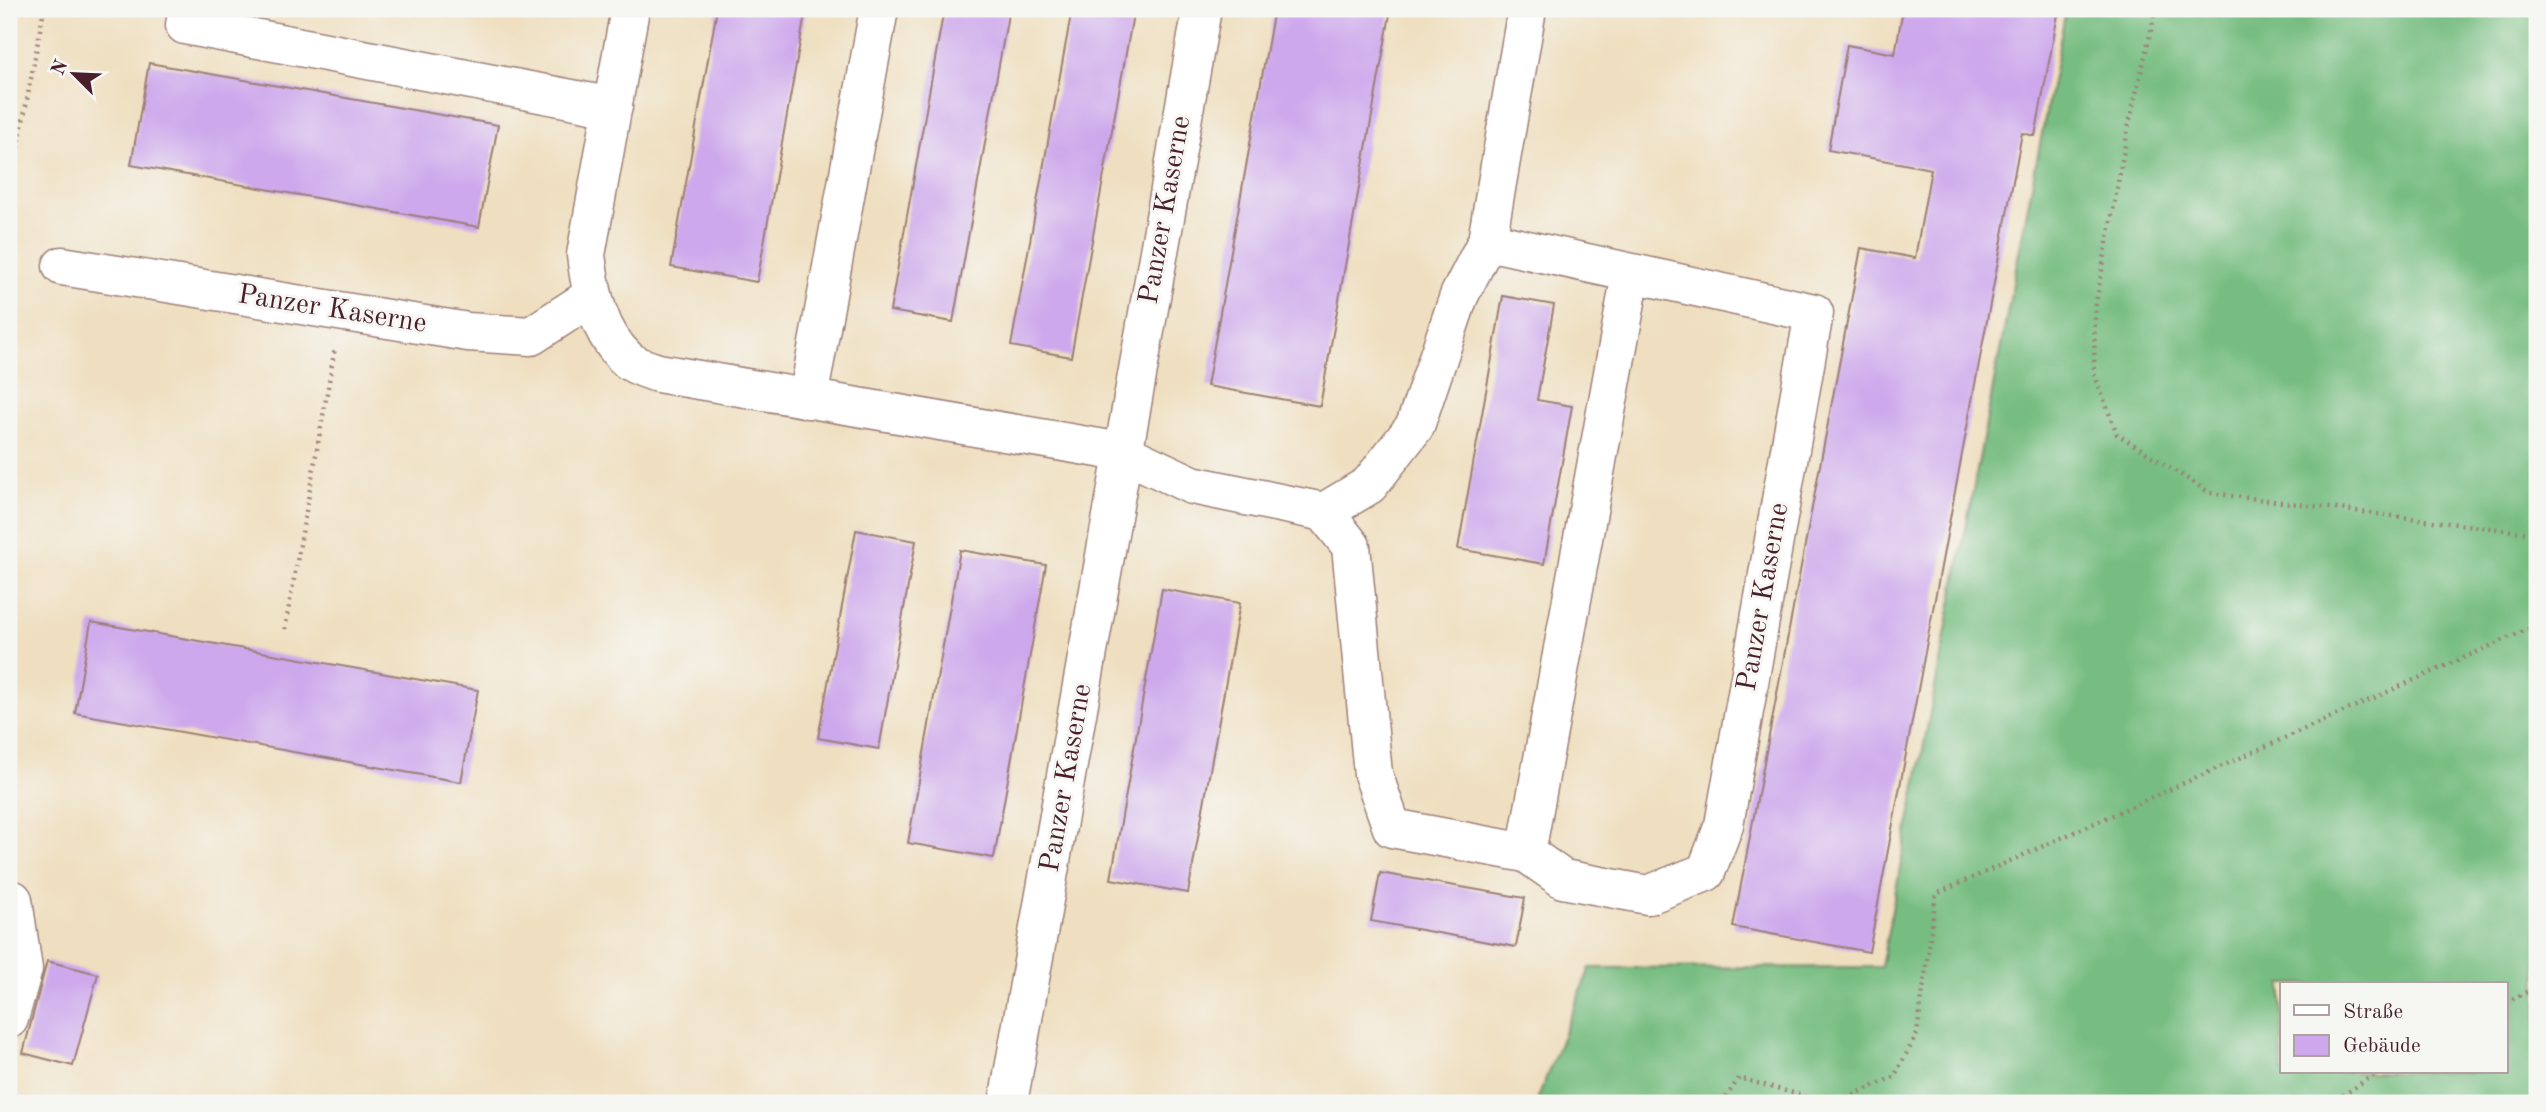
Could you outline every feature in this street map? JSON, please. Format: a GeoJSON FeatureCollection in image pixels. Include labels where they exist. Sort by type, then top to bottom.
{"type":"FeatureCollection","features":[{"type":"Feature","properties":{"kind":"street"},"geometry":{"type":"LineString","coordinates":[[188,9],[185,25],[613,107]]}},
{"type":"Feature","properties":{"kind":"street"},"geometry":{"type":"LineString","coordinates":[[631,9],[586,256],[592,296],[607,335],[629,362],[658,373],[1122,452],[1192,485],[1324,512],[1369,485],[1415,426],[1459,296],[1487,241],[1527,9]]}},
{"type":"Feature","properties":{"kind":"street"},"geometry":{"type":"LineString","coordinates":[[808,399],[878,9]]}},
{"type":"Feature","properties":{"kind":"street","name":"Panzer Kaserne"},"geometry":{"type":"LineString","coordinates":[[1008,1103],[1066,790],[1122,452],[1202,9]]}},
{"type":"Feature","properties":{"kind":"street","name":"Panzer Kaserne"},"geometry":{"type":"LineString","coordinates":[[1324,512],[1351,546],[1373,774],[1392,828],[1526,853],[1563,879],[1648,895],[1706,872],[1724,824],[1814,313],[1487,241]]}},
{"type":"Feature","properties":{"kind":"street","name":"Panzer Kaserne"},"geometry":{"type":"LineString","coordinates":[[62,266],[468,332],[531,336],[592,296]]}},
{"type":"Feature","properties":{"kind":"street"},"geometry":{"type":"LineString","coordinates":[[1526,853],[1631,274]]}},
{"type":"Feature","properties":{"kind":"street"},"geometry":{"type":"LineString","coordinates":[[9,1019],[23,969],[13,900]]}},
{"type":"Feature","properties":{"kind":"path"},"geometry":{"type":"LineString","coordinates":[[9,196],[44,9]]}},
{"type":"Feature","properties":{"kind":"path"},"geometry":{"type":"LineString","coordinates":[[2156,9],[2129,123],[2095,308],[2094,373],[2117,434],[2210,493],[2537,534]]}},
{"type":"Feature","properties":{"kind":"path"},"geometry":{"type":"LineString","coordinates":[[285,629],[342,311]]}},
{"type":"Feature","properties":{"kind":"path"},"geometry":{"type":"LineString","coordinates":[[1722,1103],[1739,1078],[1831,1103],[1894,1077],[1917,1034],[1936,894],[2537,625]]}},
{"type":"Feature","properties":{"kind":"path"},"geometry":{"type":"LineString","coordinates":[[2508,1001],[2537,987]]}},
{"type":"Feature","properties":{"kind":"path"},"geometry":{"type":"LineString","coordinates":[[2331,1103],[2375,1074]]}},
{"type":"Feature","properties":{"kind":"green space"},"geometry":{"type":"Polygon","coordinates":[[[2066,9],[2537,9],[2537,1103],[1536,1103],[1590,968],[1881,967],[2066,9]]]}},
{"type":"Feature","properties":{"kind":"building"},"geometry":{"type":"Polygon","coordinates":[[[717,9],[806,9],[757,282],[671,267],[717,9]]]}},
{"type":"Feature","properties":{"kind":"building"},"geometry":{"type":"Polygon","coordinates":[[[944,9],[1009,9],[953,322],[890,311],[944,9]]]}},
{"type":"Feature","properties":{"kind":"building"},"geometry":{"type":"Polygon","coordinates":[[[1072,9],[1134,9],[1071,357],[1011,346],[1072,9]]]}},
{"type":"Feature","properties":{"kind":"building"},"geometry":{"type":"Polygon","coordinates":[[[1274,9],[1391,9],[1320,406],[1207,386],[1274,9]]]}},
{"type":"Feature","properties":{"kind":"building"},"geometry":{"type":"Polygon","coordinates":[[[1903,9],[2059,9],[2035,136],[2022,133],[1869,952],[1733,927],[1861,248],[1915,258],[1931,169],[1828,150],[1847,45],[1895,54],[1903,9]]]}},
{"type":"Feature","properties":{"kind":"building"},"geometry":{"type":"Polygon","coordinates":[[[149,63],[498,125],[479,227],[131,165],[149,63]]]}},
{"type":"Feature","properties":{"kind":"building"},"geometry":{"type":"Polygon","coordinates":[[[1503,296],[1554,305],[1537,400],[1572,406],[1544,564],[1458,549],[1503,296]]]}},
{"type":"Feature","properties":{"kind":"building"},"geometry":{"type":"Polygon","coordinates":[[[856,530],[916,541],[879,749],[818,738],[856,530]]]}},
{"type":"Feature","properties":{"kind":"building"},"geometry":{"type":"Polygon","coordinates":[[[960,550],[1046,565],[994,858],[908,843],[960,550]]]}},
{"type":"Feature","properties":{"kind":"building"},"geometry":{"type":"Polygon","coordinates":[[[1162,589],[1240,603],[1188,893],[1111,879],[1162,589]]]}},
{"type":"Feature","properties":{"kind":"building"},"geometry":{"type":"Polygon","coordinates":[[[91,622],[478,690],[461,782],[75,713],[91,622]]]}},
{"type":"Feature","properties":{"kind":"building"},"geometry":{"type":"Polygon","coordinates":[[[1380,873],[1525,898],[1516,947],[1371,921],[1380,873]]]}},
{"type":"Feature","properties":{"kind":"building"},"geometry":{"type":"Polygon","coordinates":[[[47,961],[98,974],[73,1066],[23,1053],[47,961]]]}}]}
